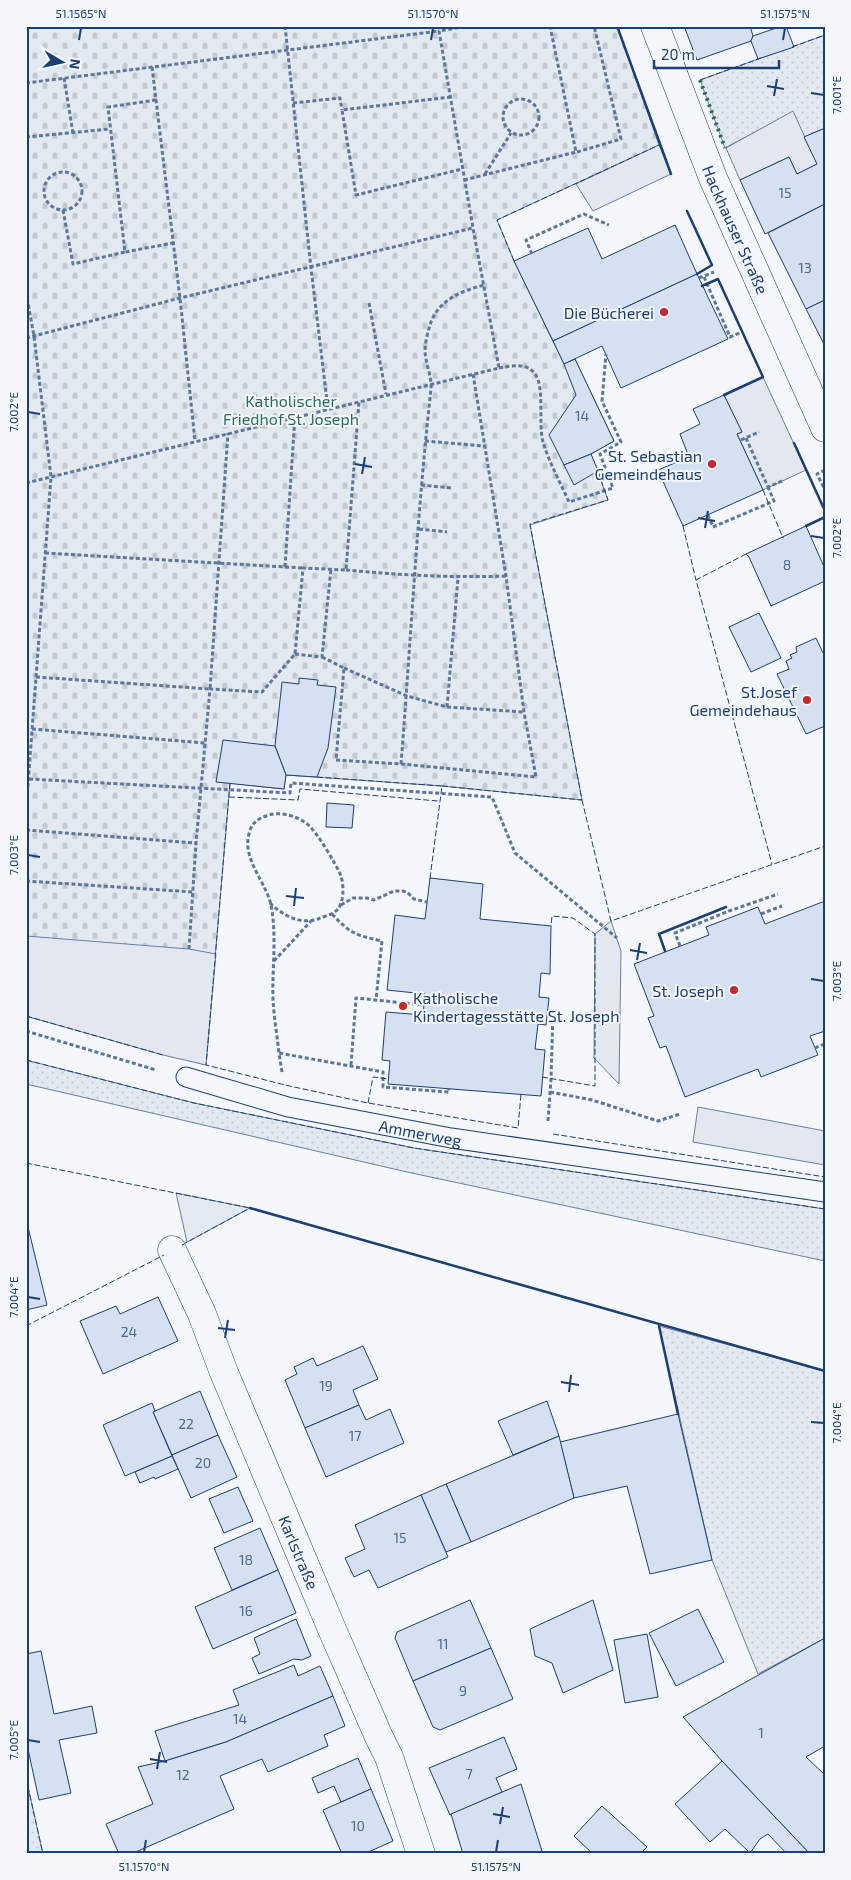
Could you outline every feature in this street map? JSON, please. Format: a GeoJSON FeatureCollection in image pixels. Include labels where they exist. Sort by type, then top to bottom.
{"type":"FeatureCollection","features":[{"type":"Feature","properties":{"kind":"street","name":"Hackhauser Straße"},"geometry":{"type":"LineString","coordinates":[[655,26],[713,178],[825,428]]}},
{"type":"Feature","properties":{"kind":"street","name":"Karlstraße"},"geometry":{"type":"LineString","coordinates":[[172,1250],[202,1314],[223,1370],[389,1757],[421,1854]]}},
{"type":"Feature","properties":{"kind":"lane","name":"Ammerweg"},"geometry":{"type":"LineString","coordinates":[[186,1077],[288,1107],[451,1138],[825,1192]]}},
{"type":"Feature","properties":{"kind":"path"},"geometry":{"type":"LineString","coordinates":[[285,26],[328,409]]}},
{"type":"Feature","properties":{"kind":"path"},"geometry":{"type":"LineString","coordinates":[[26,83],[468,26]]}},
{"type":"Feature","properties":{"kind":"path"},"geometry":{"type":"LineString","coordinates":[[550,26],[576,152]]}},
{"type":"Feature","properties":{"kind":"path"},"geometry":{"type":"LineString","coordinates":[[464,180],[621,139],[594,26]]}},
{"type":"Feature","properties":{"kind":"path"},"geometry":{"type":"LineString","coordinates":[[439,30],[462,169],[499,368]]}},
{"type":"Feature","properties":{"kind":"path"},"geometry":{"type":"LineString","coordinates":[[152,66],[195,441]]}},
{"type":"Feature","properties":{"kind":"path"},"geometry":{"type":"LineString","coordinates":[[64,78],[72,133]]}},
{"type":"Feature","properties":{"kind":"path"},"geometry":{"type":"LineString","coordinates":[[342,110],[451,97]]}},
{"type":"Feature","properties":{"kind":"path"},"geometry":{"type":"LineString","coordinates":[[294,103],[340,98],[356,195],[462,169]]}},
{"type":"Feature","properties":{"kind":"path"},"geometry":{"type":"LineString","coordinates":[[519,99],[535,104],[538,110],[539,121],[533,132],[521,136],[511,133],[502,121],[504,108],[519,99]]}},
{"type":"Feature","properties":{"kind":"path"},"geometry":{"type":"LineString","coordinates":[[126,252],[108,107],[156,100]]}},
{"type":"Feature","properties":{"kind":"path"},"geometry":{"type":"LineString","coordinates":[[26,137],[110,129]]}},
{"type":"Feature","properties":{"kind":"path"},"geometry":{"type":"LineString","coordinates":[[485,174],[511,133]]}},
{"type":"Feature","properties":{"kind":"path"},"geometry":{"type":"LineString","coordinates":[[60,172],[72,175],[80,184],[81,190],[79,201],[69,209],[63,210],[51,206],[44,196],[48,178],[60,172]]}},
{"type":"Feature","properties":{"kind":"path"},"geometry":{"type":"LineString","coordinates":[[63,210],[73,264],[173,243]]}},
{"type":"Feature","properties":{"kind":"path"},"geometry":{"type":"LineString","coordinates":[[532,254],[526,240],[584,214],[608,225]]}},
{"type":"Feature","properties":{"kind":"path"},"geometry":{"type":"LineString","coordinates":[[26,338],[180,298],[473,228]]}},
{"type":"Feature","properties":{"kind":"path"},"geometry":{"type":"LineString","coordinates":[[699,278],[714,272]]}},
{"type":"Feature","properties":{"kind":"path"},"geometry":{"type":"LineString","coordinates":[[401,764],[416,577],[421,485],[431,383],[425,351],[427,337],[431,321],[450,298],[462,291],[484,285]]}},
{"type":"Feature","properties":{"kind":"path"},"geometry":{"type":"LineString","coordinates":[[26,292],[34,336],[51,477],[26,811]]}},
{"type":"Feature","properties":{"kind":"path"},"geometry":{"type":"LineString","coordinates":[[370,303],[386,394]]}},
{"type":"Feature","properties":{"kind":"path"},"geometry":{"type":"LineString","coordinates":[[26,483],[431,383],[499,368],[519,366],[530,368],[536,374],[539,386],[543,441],[569,502],[613,488],[600,454],[621,442],[602,401],[606,354]]}},
{"type":"Feature","properties":{"kind":"path"},"geometry":{"type":"LineString","coordinates":[[344,668],[336,760],[401,764],[536,777],[524,712],[506,576],[473,374]]}},
{"type":"Feature","properties":{"kind":"path"},"geometry":{"type":"LineString","coordinates":[[346,570],[359,402]]}},
{"type":"Feature","properties":{"kind":"path"},"geometry":{"type":"LineString","coordinates":[[285,567],[295,416]]}},
{"type":"Feature","properties":{"kind":"path"},"geometry":{"type":"LineString","coordinates":[[740,440],[759,432]]}},
{"type":"Feature","properties":{"kind":"path"},"geometry":{"type":"LineString","coordinates":[[189,949],[228,433]]}},
{"type":"Feature","properties":{"kind":"path"},"geometry":{"type":"LineString","coordinates":[[708,515],[713,527],[774,501],[746,438]]}},
{"type":"Feature","properties":{"kind":"path"},"geometry":{"type":"LineString","coordinates":[[425,441],[484,446]]}},
{"type":"Feature","properties":{"kind":"path"},"geometry":{"type":"LineString","coordinates":[[825,470],[817,474],[825,490]]}},
{"type":"Feature","properties":{"kind":"path"},"geometry":{"type":"LineString","coordinates":[[768,487],[782,481]]}},
{"type":"Feature","properties":{"kind":"path"},"geometry":{"type":"LineString","coordinates":[[421,485],[452,488]]}},
{"type":"Feature","properties":{"kind":"path"},"geometry":{"type":"LineString","coordinates":[[419,529],[447,532]]}},
{"type":"Feature","properties":{"kind":"path"},"geometry":{"type":"LineString","coordinates":[[46,553],[331,569],[416,577],[506,576]]}},
{"type":"Feature","properties":{"kind":"path"},"geometry":{"type":"LineString","coordinates":[[36,677],[262,692],[295,654],[303,568]]}},
{"type":"Feature","properties":{"kind":"path"},"geometry":{"type":"LineString","coordinates":[[322,657],[331,569]]}},
{"type":"Feature","properties":{"kind":"path"},"geometry":{"type":"LineString","coordinates":[[447,707],[458,578]]}},
{"type":"Feature","properties":{"kind":"path"},"geometry":{"type":"LineString","coordinates":[[295,654],[322,657],[406,696],[447,707],[524,712]]}},
{"type":"Feature","properties":{"kind":"path"},"geometry":{"type":"LineString","coordinates":[[32,729],[205,743]]}},
{"type":"Feature","properties":{"kind":"path"},"geometry":{"type":"LineString","coordinates":[[29,779],[290,793],[291,783],[492,797],[515,853],[617,938]]}},
{"type":"Feature","properties":{"kind":"path"},"geometry":{"type":"LineString","coordinates":[[270,903],[283,914],[311,921],[336,911],[340,905],[343,886],[341,876],[314,831],[306,823],[296,818],[277,813],[254,822],[249,834],[250,857],[270,903],[274,925],[273,999],[288,1107]]}},
{"type":"Feature","properties":{"kind":"path"},"geometry":{"type":"LineString","coordinates":[[26,830],[196,843]]}},
{"type":"Feature","properties":{"kind":"path"},"geometry":{"type":"LineString","coordinates":[[26,881],[193,892]]}},
{"type":"Feature","properties":{"kind":"path"},"geometry":{"type":"LineString","coordinates":[[340,905],[353,898],[374,900],[402,891],[407,892],[414,899],[427,902]]}},
{"type":"Feature","properties":{"kind":"path"},"geometry":{"type":"LineString","coordinates":[[680,946],[675,933],[778,894]]}},
{"type":"Feature","properties":{"kind":"path"},"geometry":{"type":"LineString","coordinates":[[761,914],[782,906]]}},
{"type":"Feature","properties":{"kind":"path"},"geometry":{"type":"LineString","coordinates":[[332,914],[356,936],[382,941],[376,1000]]}},
{"type":"Feature","properties":{"kind":"path"},"geometry":{"type":"LineString","coordinates":[[274,962],[311,921]]}},
{"type":"Feature","properties":{"kind":"path"},"geometry":{"type":"LineString","coordinates":[[352,1065],[356,998],[424,1005]]}},
{"type":"Feature","properties":{"kind":"path"},"geometry":{"type":"LineString","coordinates":[[546,1152],[553,1013],[548,1012]]}},
{"type":"Feature","properties":{"kind":"path"},"geometry":{"type":"LineString","coordinates":[[26,1032],[144,1068],[186,1077]]}},
{"type":"Feature","properties":{"kind":"path"},"geometry":{"type":"LineString","coordinates":[[815,1048],[824,1044]]}},
{"type":"Feature","properties":{"kind":"path"},"geometry":{"type":"LineString","coordinates":[[279,1053],[383,1072],[383,1087],[449,1092],[449,1089]]}},
{"type":"Feature","properties":{"kind":"path"},"geometry":{"type":"LineString","coordinates":[[550,1092],[592,1100],[658,1122],[680,1114]]}},
{"type":"Feature","properties":{"kind":"green space","name":"Katholischer Friedhof St. Joseph"},"geometry":{"type":"Polygon","coordinates":[[[26,26],[617,26],[659,145],[497,220],[514,261],[564,364],[575,359],[614,441],[591,454],[608,500],[530,525],[582,800],[442,786],[286,775],[284,789],[230,783],[206,1065],[26,1016],[26,26]]]}},
{"type":"Feature","properties":{"kind":"green space"},"geometry":{"type":"Polygon","coordinates":[[[825,35],[825,128],[804,137],[793,112],[725,148],[700,80],[825,35]]]}},
{"type":"Feature","properties":{"kind":"green space"},"geometry":{"type":"Polygon","coordinates":[[[26,1060],[194,1103],[414,1148],[825,1209],[825,1261],[407,1172],[26,1084],[26,1060]]]}},
{"type":"Feature","properties":{"kind":"green space"},"geometry":{"type":"Polygon","coordinates":[[[176,1193],[250,1208],[187,1242],[176,1193]]]}},
{"type":"Feature","properties":{"kind":"green space"},"geometry":{"type":"Polygon","coordinates":[[[659,1326],[825,1371],[825,1638],[758,1674],[712,1560],[659,1326]]]}},
{"type":"Feature","properties":{"kind":"green space"},"geometry":{"type":"Polygon","coordinates":[[[26,1778],[43,1854],[26,1854],[26,1778]]]}},
{"type":"Feature","properties":{"kind":"shaded area"},"geometry":{"type":"Polygon","coordinates":[[[793,111],[817,164],[797,174],[789,157],[740,180],[726,148],[793,111]]]}},
{"type":"Feature","properties":{"kind":"shaded area"},"geometry":{"type":"Polygon","coordinates":[[[659,145],[671,174],[593,211],[576,184],[659,145]]]}},
{"type":"Feature","properties":{"kind":"shaded area"},"geometry":{"type":"Polygon","coordinates":[[[763,377],[806,470],[763,490],[737,434],[742,432],[724,395],[763,377]]]}},
{"type":"Feature","properties":{"kind":"shaded area"},"geometry":{"type":"Polygon","coordinates":[[[611,921],[621,951],[619,1084],[594,1058],[595,934],[611,921]]]}},
{"type":"Feature","properties":{"kind":"shaded area"},"geometry":{"type":"Polygon","coordinates":[[[26,936],[189,949],[216,954],[206,1065],[163,1055],[26,1016],[26,936]]]}},
{"type":"Feature","properties":{"kind":"shaded area"},"geometry":{"type":"Polygon","coordinates":[[[698,1107],[825,1131],[825,1165],[693,1142],[698,1107]]]}},
{"type":"Feature","properties":{"kind":"building"},"geometry":{"type":"Polygon","coordinates":[[[684,26],[750,26],[753,36],[751,41],[697,60],[684,26]]]}},
{"type":"Feature","properties":{"kind":"building"},"geometry":{"type":"Polygon","coordinates":[[[786,26],[794,47],[758,59],[751,41],[753,36],[786,26]]]}},
{"type":"Feature","properties":{"kind":"building"},"geometry":{"type":"Polygon","coordinates":[[[825,128],[825,204],[765,234],[740,180],[789,157],[797,174],[817,164],[804,137],[825,128]]]}},
{"type":"Feature","properties":{"kind":"building"},"geometry":{"type":"Polygon","coordinates":[[[825,204],[825,300],[806,309],[768,233],[825,204]]]}},
{"type":"Feature","properties":{"kind":"building"},"geometry":{"type":"Polygon","coordinates":[[[675,225],[697,274],[553,341],[514,261],[588,228],[602,259],[675,225]]]}},
{"type":"Feature","properties":{"kind":"building","name":"Die Bücherei"},"geometry":{"type":"Polygon","coordinates":[[[697,274],[728,339],[621,388],[602,346],[564,364],[553,341],[697,274]]]}},
{"type":"Feature","properties":{"kind":"building"},"geometry":{"type":"Polygon","coordinates":[[[825,300],[825,346],[806,309],[825,300]]]}},
{"type":"Feature","properties":{"kind":"building"},"geometry":{"type":"Polygon","coordinates":[[[575,359],[614,441],[591,454],[564,465],[549,435],[576,395],[564,364],[575,359]]]}},
{"type":"Feature","properties":{"kind":"building","name":"St. Sebastian Gemeindehaus"},"geometry":{"type":"Polygon","coordinates":[[[724,395],[742,432],[737,434],[763,490],[683,526],[658,470],[689,457],[680,434],[700,424],[693,409],[724,395]]]}},
{"type":"Feature","properties":{"kind":"building"},"geometry":{"type":"Polygon","coordinates":[[[591,454],[598,471],[574,485],[564,465],[591,454]]]}},
{"type":"Feature","properties":{"kind":"building"},"geometry":{"type":"Polygon","coordinates":[[[806,526],[825,569],[825,581],[771,606],[746,554],[806,526]]]}},
{"type":"Feature","properties":{"kind":"building"},"geometry":{"type":"Polygon","coordinates":[[[759,613],[781,658],[751,672],[729,627],[759,613]]]}},
{"type":"Feature","properties":{"kind":"building","name":"St.Josef Gemeindehaus"},"geometry":{"type":"Polygon","coordinates":[[[816,638],[823,653],[825,652],[825,726],[806,734],[777,674],[789,669],[786,661],[792,658],[790,655],[797,652],[796,647],[816,638]]]}},
{"type":"Feature","properties":{"kind":"building"},"geometry":{"type":"Polygon","coordinates":[[[299,678],[318,680],[317,685],[336,687],[328,748],[317,777],[286,775],[275,746],[282,682],[299,684],[299,678]]]}},
{"type":"Feature","properties":{"kind":"building"},"geometry":{"type":"Polygon","coordinates":[[[223,740],[275,746],[286,775],[284,789],[216,782],[223,740]]]}},
{"type":"Feature","properties":{"kind":"building"},"geometry":{"type":"Polygon","coordinates":[[[327,803],[354,805],[352,828],[326,827],[327,803]]]}},
{"type":"Feature","properties":{"kind":"building"},"geometry":{"type":"Polygon","coordinates":[[[430,878],[483,884],[480,919],[551,926],[550,974],[541,973],[539,997],[549,998],[546,1025],[538,1024],[535,1049],[545,1050],[541,1096],[388,1084],[390,1061],[382,1060],[386,1012],[423,1015],[425,994],[387,990],[395,915],[425,919],[430,878]]]}},
{"type":"Feature","properties":{"kind":"building","name":"St. Joseph"},"geometry":{"type":"Polygon","coordinates":[[[825,901],[825,1031],[810,1036],[818,1055],[761,1077],[758,1069],[685,1097],[666,1046],[660,1048],[648,1018],[654,1016],[634,964],[709,935],[706,927],[758,907],[765,924],[825,901]]]}},
{"type":"Feature","properties":{"kind":"building"},"geometry":{"type":"Polygon","coordinates":[[[26,1219],[47,1305],[26,1310],[26,1219]]]}},
{"type":"Feature","properties":{"kind":"building"},"geometry":{"type":"Polygon","coordinates":[[[158,1297],[178,1341],[103,1374],[80,1321],[116,1306],[120,1314],[158,1297]]]}},
{"type":"Feature","properties":{"kind":"building"},"geometry":{"type":"Polygon","coordinates":[[[363,1346],[378,1379],[353,1390],[359,1405],[305,1428],[285,1380],[297,1374],[294,1367],[313,1358],[317,1366],[363,1346]]]}},
{"type":"Feature","properties":{"kind":"building"},"geometry":{"type":"Polygon","coordinates":[[[200,1391],[218,1435],[172,1455],[153,1412],[200,1391]]]}},
{"type":"Feature","properties":{"kind":"building"},"geometry":{"type":"Polygon","coordinates":[[[547,1401],[559,1436],[513,1455],[498,1421],[547,1401]]]}},
{"type":"Feature","properties":{"kind":"building"},"geometry":{"type":"Polygon","coordinates":[[[152,1403],[155,1411],[153,1412],[172,1456],[125,1476],[103,1425],[152,1403]]]}},
{"type":"Feature","properties":{"kind":"building"},"geometry":{"type":"Polygon","coordinates":[[[359,1405],[366,1420],[390,1409],[404,1443],[326,1477],[305,1428],[359,1405]]]}},
{"type":"Feature","properties":{"kind":"building"},"geometry":{"type":"Polygon","coordinates":[[[678,1414],[712,1560],[650,1574],[627,1486],[574,1498],[560,1442],[678,1414]]]}},
{"type":"Feature","properties":{"kind":"building"},"geometry":{"type":"Polygon","coordinates":[[[218,1435],[237,1477],[191,1498],[172,1455],[218,1435]]]}},
{"type":"Feature","properties":{"kind":"building"},"geometry":{"type":"Polygon","coordinates":[[[559,1436],[574,1498],[471,1542],[446,1484],[559,1436]]]}},
{"type":"Feature","properties":{"kind":"building"},"geometry":{"type":"Polygon","coordinates":[[[172,1456],[178,1469],[140,1483],[135,1472],[172,1456]]]}},
{"type":"Feature","properties":{"kind":"building"},"geometry":{"type":"Polygon","coordinates":[[[446,1484],[471,1542],[446,1552],[421,1495],[446,1484]]]}},
{"type":"Feature","properties":{"kind":"building"},"geometry":{"type":"Polygon","coordinates":[[[238,1487],[253,1521],[224,1533],[209,1499],[238,1487]]]}},
{"type":"Feature","properties":{"kind":"building"},"geometry":{"type":"Polygon","coordinates":[[[421,1495],[448,1557],[378,1588],[369,1570],[354,1577],[345,1558],[365,1549],[355,1525],[421,1495]]]}},
{"type":"Feature","properties":{"kind":"building"},"geometry":{"type":"Polygon","coordinates":[[[260,1528],[278,1570],[232,1590],[214,1548],[260,1528]]]}},
{"type":"Feature","properties":{"kind":"building"},"geometry":{"type":"Polygon","coordinates":[[[278,1570],[296,1613],[213,1649],[195,1607],[278,1570]]]}},
{"type":"Feature","properties":{"kind":"building"},"geometry":{"type":"Polygon","coordinates":[[[470,1600],[491,1648],[413,1681],[395,1638],[397,1632],[470,1600]]]}},
{"type":"Feature","properties":{"kind":"building"},"geometry":{"type":"Polygon","coordinates":[[[593,1600],[613,1670],[563,1693],[552,1663],[535,1656],[530,1629],[593,1600]]]}},
{"type":"Feature","properties":{"kind":"building"},"geometry":{"type":"Polygon","coordinates":[[[698,1609],[724,1662],[676,1686],[649,1633],[698,1609]]]}},
{"type":"Feature","properties":{"kind":"building"},"geometry":{"type":"Polygon","coordinates":[[[296,1619],[311,1656],[302,1660],[294,1659],[259,1674],[252,1658],[260,1654],[254,1638],[296,1619]]]}},
{"type":"Feature","properties":{"kind":"building"},"geometry":{"type":"Polygon","coordinates":[[[647,1634],[658,1697],[625,1703],[614,1640],[647,1634]]]}},
{"type":"Feature","properties":{"kind":"building"},"geometry":{"type":"Polygon","coordinates":[[[825,1638],[825,1746],[806,1757],[825,1775],[825,1854],[810,1854],[683,1717],[825,1638]]]}},
{"type":"Feature","properties":{"kind":"building"},"geometry":{"type":"Polygon","coordinates":[[[491,1648],[513,1699],[440,1730],[433,1727],[413,1681],[491,1648]]]}},
{"type":"Feature","properties":{"kind":"building"},"geometry":{"type":"Polygon","coordinates":[[[41,1651],[54,1714],[92,1706],[97,1733],[59,1740],[71,1793],[39,1800],[26,1740],[26,1654],[41,1651]]]}},
{"type":"Feature","properties":{"kind":"building"},"geometry":{"type":"Polygon","coordinates":[[[294,1665],[298,1676],[320,1666],[333,1696],[226,1742],[165,1761],[155,1731],[239,1705],[233,1690],[294,1665]]]}},
{"type":"Feature","properties":{"kind":"building"},"geometry":{"type":"Polygon","coordinates":[[[333,1696],[345,1726],[324,1735],[328,1746],[268,1772],[262,1759],[220,1776],[234,1809],[131,1854],[119,1854],[106,1824],[153,1804],[138,1767],[165,1761],[226,1742],[333,1696]]]}},
{"type":"Feature","properties":{"kind":"building"},"geometry":{"type":"Polygon","coordinates":[[[504,1737],[517,1769],[496,1778],[502,1792],[450,1815],[429,1768],[504,1737]]]}},
{"type":"Feature","properties":{"kind":"building"},"geometry":{"type":"Polygon","coordinates":[[[358,1758],[371,1789],[341,1802],[334,1786],[318,1793],[312,1778],[358,1758]]]}},
{"type":"Feature","properties":{"kind":"building"},"geometry":{"type":"Polygon","coordinates":[[[722,1761],[810,1854],[787,1854],[768,1834],[760,1839],[750,1853],[725,1829],[710,1842],[675,1804],[722,1761]]]}},
{"type":"Feature","properties":{"kind":"building"},"geometry":{"type":"Polygon","coordinates":[[[521,1784],[542,1851],[534,1854],[463,1854],[451,1814],[521,1784]]]}},
{"type":"Feature","properties":{"kind":"building"},"geometry":{"type":"Polygon","coordinates":[[[371,1789],[393,1841],[364,1854],[342,1854],[323,1810],[371,1789]]]}},
{"type":"Feature","properties":{"kind":"building"},"geometry":{"type":"Polygon","coordinates":[[[602,1806],[647,1847],[640,1854],[593,1854],[574,1836],[602,1806]]]}},
{"type":"Feature","properties":{"kind":"hedge"},"geometry":{"type":"LineString","coordinates":[[700,80],[725,148]]}},
{"type":"Feature","properties":{"kind":"fence"},"geometry":{"type":"LineString","coordinates":[[792,47],[825,35]]}},
{"type":"Feature","properties":{"kind":"fence"},"geometry":{"type":"LineString","coordinates":[[700,80],[761,58]]}},
{"type":"Feature","properties":{"kind":"fence"},"geometry":{"type":"LineString","coordinates":[[514,261],[497,220],[659,145]]}},
{"type":"Feature","properties":{"kind":"fence"},"geometry":{"type":"LineString","coordinates":[[442,786],[582,800],[530,524],[608,500],[598,471]]}},
{"type":"Feature","properties":{"kind":"fence"},"geometry":{"type":"LineString","coordinates":[[763,490],[783,538]]}},
{"type":"Feature","properties":{"kind":"fence"},"geometry":{"type":"LineString","coordinates":[[683,526],[696,580]]}},
{"type":"Feature","properties":{"kind":"fence"},"geometry":{"type":"LineString","coordinates":[[746,554],[696,580],[772,864]]}},
{"type":"Feature","properties":{"kind":"fence"},"geometry":{"type":"LineString","coordinates":[[317,777],[442,786],[430,878]]}},
{"type":"Feature","properties":{"kind":"fence"},"geometry":{"type":"LineString","coordinates":[[230,783],[206,1065],[368,1103],[518,1128],[521,1094]]}},
{"type":"Feature","properties":{"kind":"fence"},"geometry":{"type":"LineString","coordinates":[[229,797],[298,800],[300,789],[438,801]]}},
{"type":"Feature","properties":{"kind":"fence"},"geometry":{"type":"LineString","coordinates":[[582,800],[611,921],[825,846]]}},
{"type":"Feature","properties":{"kind":"fence"},"geometry":{"type":"LineString","coordinates":[[542,1077],[595,1086],[595,934],[573,918],[552,916],[551,926]]}},
{"type":"Feature","properties":{"kind":"fence"},"geometry":{"type":"LineString","coordinates":[[26,1016],[163,1055]]}},
{"type":"Feature","properties":{"kind":"fence"},"geometry":{"type":"LineString","coordinates":[[26,1060],[194,1103],[414,1148],[825,1209]]}},
{"type":"Feature","properties":{"kind":"fence"},"geometry":{"type":"LineString","coordinates":[[368,1103],[373,1077],[389,1079]]}},
{"type":"Feature","properties":{"kind":"fence"},"geometry":{"type":"LineString","coordinates":[[553,1134],[825,1177]]}},
{"type":"Feature","properties":{"kind":"fence"},"geometry":{"type":"LineString","coordinates":[[26,1163],[250,1208]]}},
{"type":"Feature","properties":{"kind":"fence"},"geometry":{"type":"LineString","coordinates":[[182,1245],[250,1208]]}},
{"type":"Feature","properties":{"kind":"fence"},"geometry":{"type":"LineString","coordinates":[[26,1326],[164,1255]]}},
{"type":"Feature","properties":{"kind":"fence"},"geometry":{"type":"LineString","coordinates":[[26,1778],[43,1854]]}},
{"type":"Feature","properties":{"kind":"wall"},"geometry":{"type":"LineString","coordinates":[[617,26],[671,174]]}},
{"type":"Feature","properties":{"kind":"wall"},"geometry":{"type":"LineString","coordinates":[[687,211],[712,265],[697,274]]}},
{"type":"Feature","properties":{"kind":"wall"},"geometry":{"type":"LineString","coordinates":[[702,286],[718,279],[763,377],[724,395]]}},
{"type":"Feature","properties":{"kind":"wall"},"geometry":{"type":"LineString","coordinates":[[794,443],[825,511]]}},
{"type":"Feature","properties":{"kind":"wall"},"geometry":{"type":"LineString","coordinates":[[806,526],[825,517]]}},
{"type":"Feature","properties":{"kind":"wall"},"geometry":{"type":"LineString","coordinates":[[665,951],[659,934],[726,907]]}},
{"type":"Feature","properties":{"kind":"wall"},"geometry":{"type":"LineString","coordinates":[[250,1208],[825,1371]]}},
{"type":"Feature","properties":{"kind":"wall"},"geometry":{"type":"LineString","coordinates":[[659,1326],[678,1414]]}},
{"type":"Feature","properties":{"kind":"place","name":"Die Bücherei"},"geometry":{"type":"Point","coordinates":[664,312]}},
{"type":"Feature","properties":{"kind":"place","name":"St. Sebastian Gemeindehaus"},"geometry":{"type":"Point","coordinates":[712,464]}},
{"type":"Feature","properties":{"kind":"place","name":"St.Josef Gemeindehaus"},"geometry":{"type":"Point","coordinates":[807,700]}},
{"type":"Feature","properties":{"kind":"place","name":"St. Joseph"},"geometry":{"type":"Point","coordinates":[734,990]}},
{"type":"Feature","properties":{"kind":"place","name":"Katholische Kindertagesstätte St. Joseph"},"geometry":{"type":"Point","coordinates":[403,1006]}}]}
